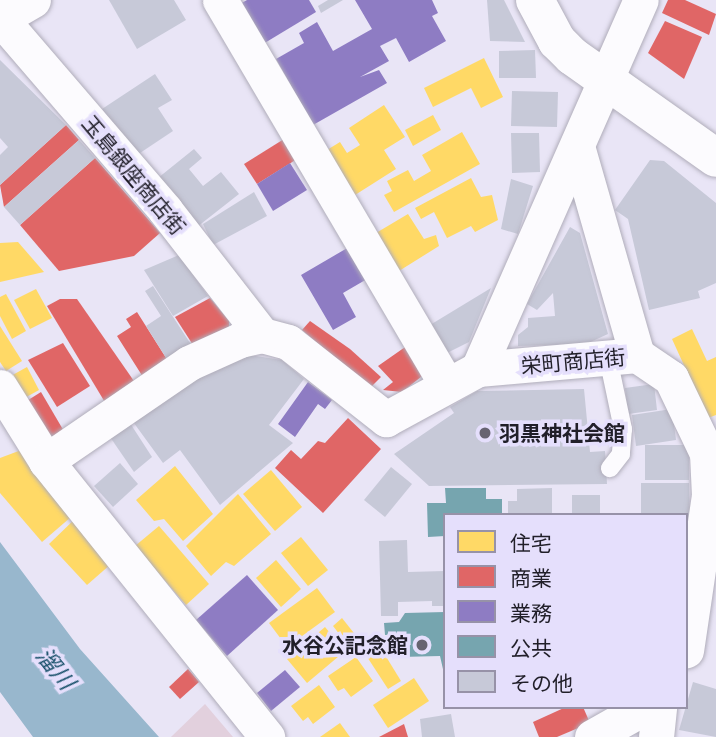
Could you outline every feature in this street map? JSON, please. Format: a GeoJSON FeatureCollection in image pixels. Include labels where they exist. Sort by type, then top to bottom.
{"type":"FeatureCollection","features":[{"type":"Feature","properties":{"kind":"street"},"geometry":{"type":"LineString","coordinates":[[1,19],[33,0]]}},
{"type":"Feature","properties":{"kind":"street"},"geometry":{"type":"LineString","coordinates":[[46,461],[189,363],[240,340],[262,335],[288,342],[386,419],[446,383],[220,0]]}},
{"type":"Feature","properties":{"kind":"street"},"geometry":{"type":"LineString","coordinates":[[535,0],[557,41],[604,79],[716,158]]}},
{"type":"Feature","properties":{"kind":"street"},"geometry":{"type":"LineString","coordinates":[[478,369],[641,0]]}},
{"type":"Feature","properties":{"kind":"street","name":"玉島銀座商店街"},"geometry":{"type":"LineString","coordinates":[[1,19],[165,210],[262,335]]}},
{"type":"Feature","properties":{"kind":"street"},"geometry":{"type":"LineString","coordinates":[[577,146],[622,357]]}},
{"type":"Feature","properties":{"kind":"street","name":"栄町商店街"},"geometry":{"type":"LineString","coordinates":[[446,383],[478,369],[622,357],[671,378],[707,453],[709,495],[688,637]]}},
{"type":"Feature","properties":{"kind":"street"},"geometry":{"type":"LineString","coordinates":[[0,387],[46,461],[267,737]]}},
{"type":"Feature","properties":{"kind":"street"},"geometry":{"type":"LineString","coordinates":[[592,737],[655,725]]}},
{"type":"Feature","properties":{"kind":"lane"},"geometry":{"type":"LineString","coordinates":[[610,468],[621,454],[622,357]]}},
{"type":"Feature","properties":{"kind":"shaded area"},"geometry":{"type":"Polygon","coordinates":[[[205,704],[233,737],[171,737],[205,704]]]}},
{"type":"Feature","properties":{"kind":"water","name":"溜川"},"geometry":{"type":"Polygon","coordinates":[[[0,542],[80,649],[159,737],[33,737],[0,692],[0,542]]]}},
{"type":"Feature","properties":{"kind":"building: 住宅"},"geometry":{"type":"Polygon","coordinates":[[[484,58],[503,97],[481,108],[471,88],[433,107],[424,88],[484,58]]]}},
{"type":"Feature","properties":{"kind":"building: 住宅"},"geometry":{"type":"Polygon","coordinates":[[[384,105],[405,137],[384,150],[396,169],[355,195],[327,150],[340,142],[347,153],[360,145],[349,128],[384,105]]]}},
{"type":"Feature","properties":{"kind":"building: 住宅"},"geometry":{"type":"Polygon","coordinates":[[[433,115],[441,130],[413,146],[405,130],[433,115]]]}},
{"type":"Feature","properties":{"kind":"building: 住宅"},"geometry":{"type":"Polygon","coordinates":[[[462,132],[480,164],[394,212],[384,195],[392,191],[387,181],[408,170],[414,181],[431,171],[422,155],[462,132]]]}},
{"type":"Feature","properties":{"kind":"building: 住宅"},"geometry":{"type":"Polygon","coordinates":[[[471,178],[481,197],[492,195],[498,220],[475,232],[471,226],[447,238],[434,212],[421,219],[415,208],[471,178]]]}},
{"type":"Feature","properties":{"kind":"building: 住宅"},"geometry":{"type":"Polygon","coordinates":[[[408,214],[424,239],[436,235],[439,246],[399,271],[376,233],[408,214]]]}},
{"type":"Feature","properties":{"kind":"building: 住宅"},"geometry":{"type":"Polygon","coordinates":[[[18,242],[44,272],[0,282],[0,243],[18,242]]]}},
{"type":"Feature","properties":{"kind":"building: 住宅"},"geometry":{"type":"Polygon","coordinates":[[[36,289],[52,318],[30,329],[14,300],[36,289]]]}},
{"type":"Feature","properties":{"kind":"building: 住宅"},"geometry":{"type":"Polygon","coordinates":[[[6,294],[26,331],[12,339],[0,316],[0,297],[6,294]]]}},
{"type":"Feature","properties":{"kind":"building: 住宅"},"geometry":{"type":"Polygon","coordinates":[[[0,326],[22,361],[6,371],[0,362],[0,326]]]}},
{"type":"Feature","properties":{"kind":"building: 住宅"},"geometry":{"type":"Polygon","coordinates":[[[692,329],[707,361],[716,357],[716,415],[708,418],[672,339],[692,329]]]}},
{"type":"Feature","properties":{"kind":"building: 住宅"},"geometry":{"type":"Polygon","coordinates":[[[27,367],[39,390],[21,400],[9,377],[27,367]]]}},
{"type":"Feature","properties":{"kind":"building: 住宅"},"geometry":{"type":"Polygon","coordinates":[[[24,449],[78,511],[42,542],[0,493],[0,458],[24,449]]]}},
{"type":"Feature","properties":{"kind":"building: 住宅"},"geometry":{"type":"Polygon","coordinates":[[[175,466],[213,514],[183,541],[164,519],[154,521],[136,500],[175,466]]]}},
{"type":"Feature","properties":{"kind":"building: 住宅"},"geometry":{"type":"Polygon","coordinates":[[[271,470],[302,507],[275,531],[243,494],[271,470]]]}},
{"type":"Feature","properties":{"kind":"building: 住宅"},"geometry":{"type":"Polygon","coordinates":[[[238,494],[271,534],[234,566],[226,562],[211,576],[186,546],[238,494]]]}},
{"type":"Feature","properties":{"kind":"building: 住宅"},"geometry":{"type":"Polygon","coordinates":[[[77,517],[111,564],[87,585],[49,544],[77,517]]]}},
{"type":"Feature","properties":{"kind":"building: 住宅"},"geometry":{"type":"Polygon","coordinates":[[[159,526],[209,584],[186,605],[135,546],[159,526]]]}},
{"type":"Feature","properties":{"kind":"building: 住宅"},"geometry":{"type":"Polygon","coordinates":[[[301,537],[328,570],[308,586],[281,553],[301,537]]]}},
{"type":"Feature","properties":{"kind":"building: 住宅"},"geometry":{"type":"Polygon","coordinates":[[[276,560],[301,589],[281,607],[256,578],[276,560]]]}},
{"type":"Feature","properties":{"kind":"building: 住宅"},"geometry":{"type":"Polygon","coordinates":[[[317,588],[335,612],[287,647],[269,623],[317,588]]]}},
{"type":"Feature","properties":{"kind":"building: 住宅"},"geometry":{"type":"Polygon","coordinates":[[[342,618],[361,642],[351,649],[333,626],[342,618]]]}},
{"type":"Feature","properties":{"kind":"building: 住宅"},"geometry":{"type":"Polygon","coordinates":[[[325,627],[345,651],[307,683],[287,659],[325,627]]]}},
{"type":"Feature","properties":{"kind":"building: 住宅"},"geometry":{"type":"Polygon","coordinates":[[[374,637],[401,681],[388,689],[360,646],[374,637]]]}},
{"type":"Feature","properties":{"kind":"building: 住宅"},"geometry":{"type":"Polygon","coordinates":[[[356,657],[373,681],[351,697],[344,688],[338,691],[328,676],[356,657]]]}},
{"type":"Feature","properties":{"kind":"building: 住宅"},"geometry":{"type":"Polygon","coordinates":[[[414,678],[429,701],[388,728],[373,705],[414,678]]]}},
{"type":"Feature","properties":{"kind":"building: 住宅"},"geometry":{"type":"Polygon","coordinates":[[[319,685],[335,707],[313,724],[308,717],[303,721],[291,706],[319,685]]]}},
{"type":"Feature","properties":{"kind":"building: 住宅"},"geometry":{"type":"Polygon","coordinates":[[[340,723],[350,737],[320,737],[340,723]]]}},
{"type":"Feature","properties":{"kind":"building: 商業"},"geometry":{"type":"Polygon","coordinates":[[[668,0],[685,0],[716,14],[709,35],[662,13],[668,0]]]}},
{"type":"Feature","properties":{"kind":"building: 商業"},"geometry":{"type":"Polygon","coordinates":[[[665,21],[702,37],[684,79],[648,53],[665,21]]]}},
{"type":"Feature","properties":{"kind":"building: 商業"},"geometry":{"type":"Polygon","coordinates":[[[66,125],[79,140],[4,207],[0,185],[66,125]]]}},
{"type":"Feature","properties":{"kind":"building: 商業"},"geometry":{"type":"Polygon","coordinates":[[[284,139],[297,159],[257,184],[244,164],[284,139]]]}},
{"type":"Feature","properties":{"kind":"building: 商業"},"geometry":{"type":"Polygon","coordinates":[[[95,158],[160,233],[134,256],[59,271],[20,225],[95,158]]]}},
{"type":"Feature","properties":{"kind":"building: 商業"},"geometry":{"type":"Polygon","coordinates":[[[210,298],[229,321],[229,334],[193,345],[175,317],[210,298]]]}},
{"type":"Feature","properties":{"kind":"building: 商業"},"geometry":{"type":"Polygon","coordinates":[[[60,299],[77,299],[136,384],[106,404],[47,306],[60,299]]]}},
{"type":"Feature","properties":{"kind":"building: 商業"},"geometry":{"type":"Polygon","coordinates":[[[137,312],[168,361],[143,377],[117,336],[131,327],[126,319],[137,312]]]}},
{"type":"Feature","properties":{"kind":"building: 商業"},"geometry":{"type":"Polygon","coordinates":[[[310,321],[350,349],[381,377],[370,388],[302,330],[310,321]]]}},
{"type":"Feature","properties":{"kind":"building: 商業"},"geometry":{"type":"Polygon","coordinates":[[[63,343],[90,386],[57,407],[28,360],[63,343]]]}},
{"type":"Feature","properties":{"kind":"building: 商業"},"geometry":{"type":"Polygon","coordinates":[[[408,345],[426,373],[402,392],[383,390],[393,382],[378,366],[408,345]]]}},
{"type":"Feature","properties":{"kind":"building: 商業"},"geometry":{"type":"Polygon","coordinates":[[[41,392],[65,433],[49,442],[25,402],[41,392]]]}},
{"type":"Feature","properties":{"kind":"building: 商業"},"geometry":{"type":"Polygon","coordinates":[[[348,418],[381,449],[323,513],[275,468],[291,450],[301,459],[318,441],[325,443],[348,418]]]}},
{"type":"Feature","properties":{"kind":"building: 商業"},"geometry":{"type":"Polygon","coordinates":[[[188,669],[199,682],[180,699],[169,687],[188,669]]]}},
{"type":"Feature","properties":{"kind":"building: 商業"},"geometry":{"type":"Polygon","coordinates":[[[562,709],[584,709],[590,723],[557,737],[539,737],[533,722],[562,709]]]}},
{"type":"Feature","properties":{"kind":"building: 商業"},"geometry":{"type":"Polygon","coordinates":[[[404,724],[408,737],[379,737],[404,724]]]}},
{"type":"Feature","properties":{"kind":"building: 業務"},"geometry":{"type":"Polygon","coordinates":[[[247,0],[309,0],[316,12],[263,44],[240,4],[247,0]]]}},
{"type":"Feature","properties":{"kind":"building: 業務"},"geometry":{"type":"Polygon","coordinates":[[[355,0],[432,0],[438,13],[432,16],[446,41],[409,62],[396,38],[380,46],[389,61],[360,77],[379,70],[387,83],[313,125],[276,59],[304,43],[299,33],[317,22],[333,51],[372,29],[355,0]]]}},
{"type":"Feature","properties":{"kind":"building: 業務"},"geometry":{"type":"Polygon","coordinates":[[[290,163],[307,190],[273,211],[257,184],[290,163]]]}},
{"type":"Feature","properties":{"kind":"building: 業務"},"geometry":{"type":"Polygon","coordinates":[[[349,247],[367,279],[343,293],[356,317],[333,330],[301,275],[349,247]]]}},
{"type":"Feature","properties":{"kind":"building: 業務"},"geometry":{"type":"Polygon","coordinates":[[[308,382],[332,400],[325,409],[318,404],[295,437],[278,424],[308,382]]]}},
{"type":"Feature","properties":{"kind":"building: 業務"},"geometry":{"type":"Polygon","coordinates":[[[247,575],[278,610],[227,656],[196,620],[247,575]]]}},
{"type":"Feature","properties":{"kind":"building: 業務"},"geometry":{"type":"Polygon","coordinates":[[[285,670],[300,687],[271,711],[257,693],[285,670]]]}},
{"type":"Feature","properties":{"kind":"building: 公共"},"geometry":{"type":"Polygon","coordinates":[[[445,488],[486,488],[486,499],[502,499],[502,513],[443,513],[443,536],[428,537],[427,503],[446,503],[445,488]]]}},
{"type":"Feature","properties":{"kind":"building: 公共","name":"水谷公記念館"},"geometry":{"type":"Polygon","coordinates":[[[443,612],[443,669],[440,656],[400,657],[399,634],[385,635],[384,623],[399,622],[405,613],[443,612]]]}},
{"type":"Feature","properties":{"kind":"building: その他"},"geometry":{"type":"Polygon","coordinates":[[[109,0],[174,0],[186,20],[137,49],[109,0]]]}},
{"type":"Feature","properties":{"kind":"building: その他"},"geometry":{"type":"Polygon","coordinates":[[[328,0],[343,0],[321,13],[318,6],[328,0]]]}},
{"type":"Feature","properties":{"kind":"building: その他"},"geometry":{"type":"Polygon","coordinates":[[[487,0],[504,0],[525,42],[490,41],[487,0]]]}},
{"type":"Feature","properties":{"kind":"building: その他"},"geometry":{"type":"Polygon","coordinates":[[[535,50],[536,78],[499,78],[499,51],[535,50]]]}},
{"type":"Feature","properties":{"kind":"building: その他"},"geometry":{"type":"Polygon","coordinates":[[[0,60],[66,125],[0,185],[0,155],[8,147],[0,138],[0,60]]]}},
{"type":"Feature","properties":{"kind":"building: その他"},"geometry":{"type":"Polygon","coordinates":[[[155,74],[172,100],[158,108],[173,131],[134,157],[102,109],[155,74]]]}},
{"type":"Feature","properties":{"kind":"building: その他"},"geometry":{"type":"Polygon","coordinates":[[[512,91],[558,92],[557,127],[511,126],[512,91]]]}},
{"type":"Feature","properties":{"kind":"building: その他"},"geometry":{"type":"Polygon","coordinates":[[[511,133],[539,133],[540,172],[512,173],[511,133]]]}},
{"type":"Feature","properties":{"kind":"building: その他"},"geometry":{"type":"Polygon","coordinates":[[[79,140],[95,158],[20,225],[4,207],[79,140]]]}},
{"type":"Feature","properties":{"kind":"building: その他"},"geometry":{"type":"Polygon","coordinates":[[[194,149],[202,158],[189,169],[203,186],[221,172],[239,194],[197,227],[158,178],[194,149]]]}},
{"type":"Feature","properties":{"kind":"building: その他"},"geometry":{"type":"Polygon","coordinates":[[[650,160],[664,161],[716,203],[716,283],[698,291],[700,298],[649,310],[628,219],[615,210],[650,160]]]}},
{"type":"Feature","properties":{"kind":"building: その他"},"geometry":{"type":"Polygon","coordinates":[[[511,179],[533,186],[518,234],[501,229],[511,179]]]}},
{"type":"Feature","properties":{"kind":"building: その他"},"geometry":{"type":"Polygon","coordinates":[[[254,192],[267,216],[213,245],[203,224],[254,192]]]}},
{"type":"Feature","properties":{"kind":"building: その他"},"geometry":{"type":"Polygon","coordinates":[[[570,227],[580,233],[608,334],[586,344],[518,346],[518,335],[528,327],[528,318],[555,316],[553,293],[537,310],[527,304],[570,227]]]}},
{"type":"Feature","properties":{"kind":"building: その他"},"geometry":{"type":"Polygon","coordinates":[[[179,255],[208,296],[173,316],[144,270],[179,255]]]}},
{"type":"Feature","properties":{"kind":"building: その他"},"geometry":{"type":"Polygon","coordinates":[[[153,286],[192,346],[168,361],[146,326],[161,316],[145,291],[153,286]]]}},
{"type":"Feature","properties":{"kind":"building: その他"},"geometry":{"type":"Polygon","coordinates":[[[491,288],[469,342],[447,353],[430,325],[491,288]]]}},
{"type":"Feature","properties":{"kind":"building: その他"},"geometry":{"type":"Polygon","coordinates":[[[249,355],[282,360],[304,379],[269,425],[293,443],[220,505],[180,450],[163,463],[131,419],[177,386],[249,355]]]}},
{"type":"Feature","properties":{"kind":"building: その他"},"geometry":{"type":"Polygon","coordinates":[[[654,384],[657,410],[628,414],[625,388],[654,384]]]}},
{"type":"Feature","properties":{"kind":"building: その他","name":"羽黒神社会館"},"geometry":{"type":"Polygon","coordinates":[[[584,389],[590,452],[605,451],[607,484],[429,486],[394,454],[454,413],[450,407],[477,391],[584,389]]]}},
{"type":"Feature","properties":{"kind":"building: その他"},"geometry":{"type":"Polygon","coordinates":[[[672,409],[676,440],[636,446],[632,415],[672,409]]]}},
{"type":"Feature","properties":{"kind":"building: その他"},"geometry":{"type":"Polygon","coordinates":[[[128,420],[152,457],[134,472],[108,434],[128,420]]]}},
{"type":"Feature","properties":{"kind":"building: その他"},"geometry":{"type":"Polygon","coordinates":[[[645,445],[689,445],[689,480],[645,480],[645,445]]]}},
{"type":"Feature","properties":{"kind":"building: その他"},"geometry":{"type":"Polygon","coordinates":[[[120,463],[138,484],[113,507],[94,486],[120,463]]]}},
{"type":"Feature","properties":{"kind":"building: その他"},"geometry":{"type":"Polygon","coordinates":[[[391,467],[412,484],[385,517],[364,500],[391,467]]]}},
{"type":"Feature","properties":{"kind":"building: その他"},"geometry":{"type":"Polygon","coordinates":[[[641,483],[689,483],[690,519],[688,513],[641,513],[641,483]]]}},
{"type":"Feature","properties":{"kind":"building: その他"},"geometry":{"type":"Polygon","coordinates":[[[552,488],[552,513],[508,513],[508,501],[517,501],[517,489],[552,488]]]}},
{"type":"Feature","properties":{"kind":"building: その他"},"geometry":{"type":"Polygon","coordinates":[[[572,495],[600,495],[600,513],[572,513],[572,495]]]}},
{"type":"Feature","properties":{"kind":"building: その他"},"geometry":{"type":"Polygon","coordinates":[[[407,540],[408,572],[443,571],[443,606],[432,606],[432,601],[398,602],[398,616],[381,616],[379,541],[407,540]]]}},
{"type":"Feature","properties":{"kind":"building: その他"},"geometry":{"type":"Polygon","coordinates":[[[693,682],[716,689],[716,737],[679,730],[685,709],[688,709],[693,682]]]}},
{"type":"Feature","properties":{"kind":"building: その他"},"geometry":{"type":"Polygon","coordinates":[[[451,714],[455,737],[422,737],[420,719],[451,714]]]}},
{"type":"Feature","properties":{"kind":"place","name":"羽黒神社会館"},"geometry":{"type":"Point","coordinates":[485,433]}},
{"type":"Feature","properties":{"kind":"place","name":"水谷公記念館"},"geometry":{"type":"Point","coordinates":[422,645]}}]}
